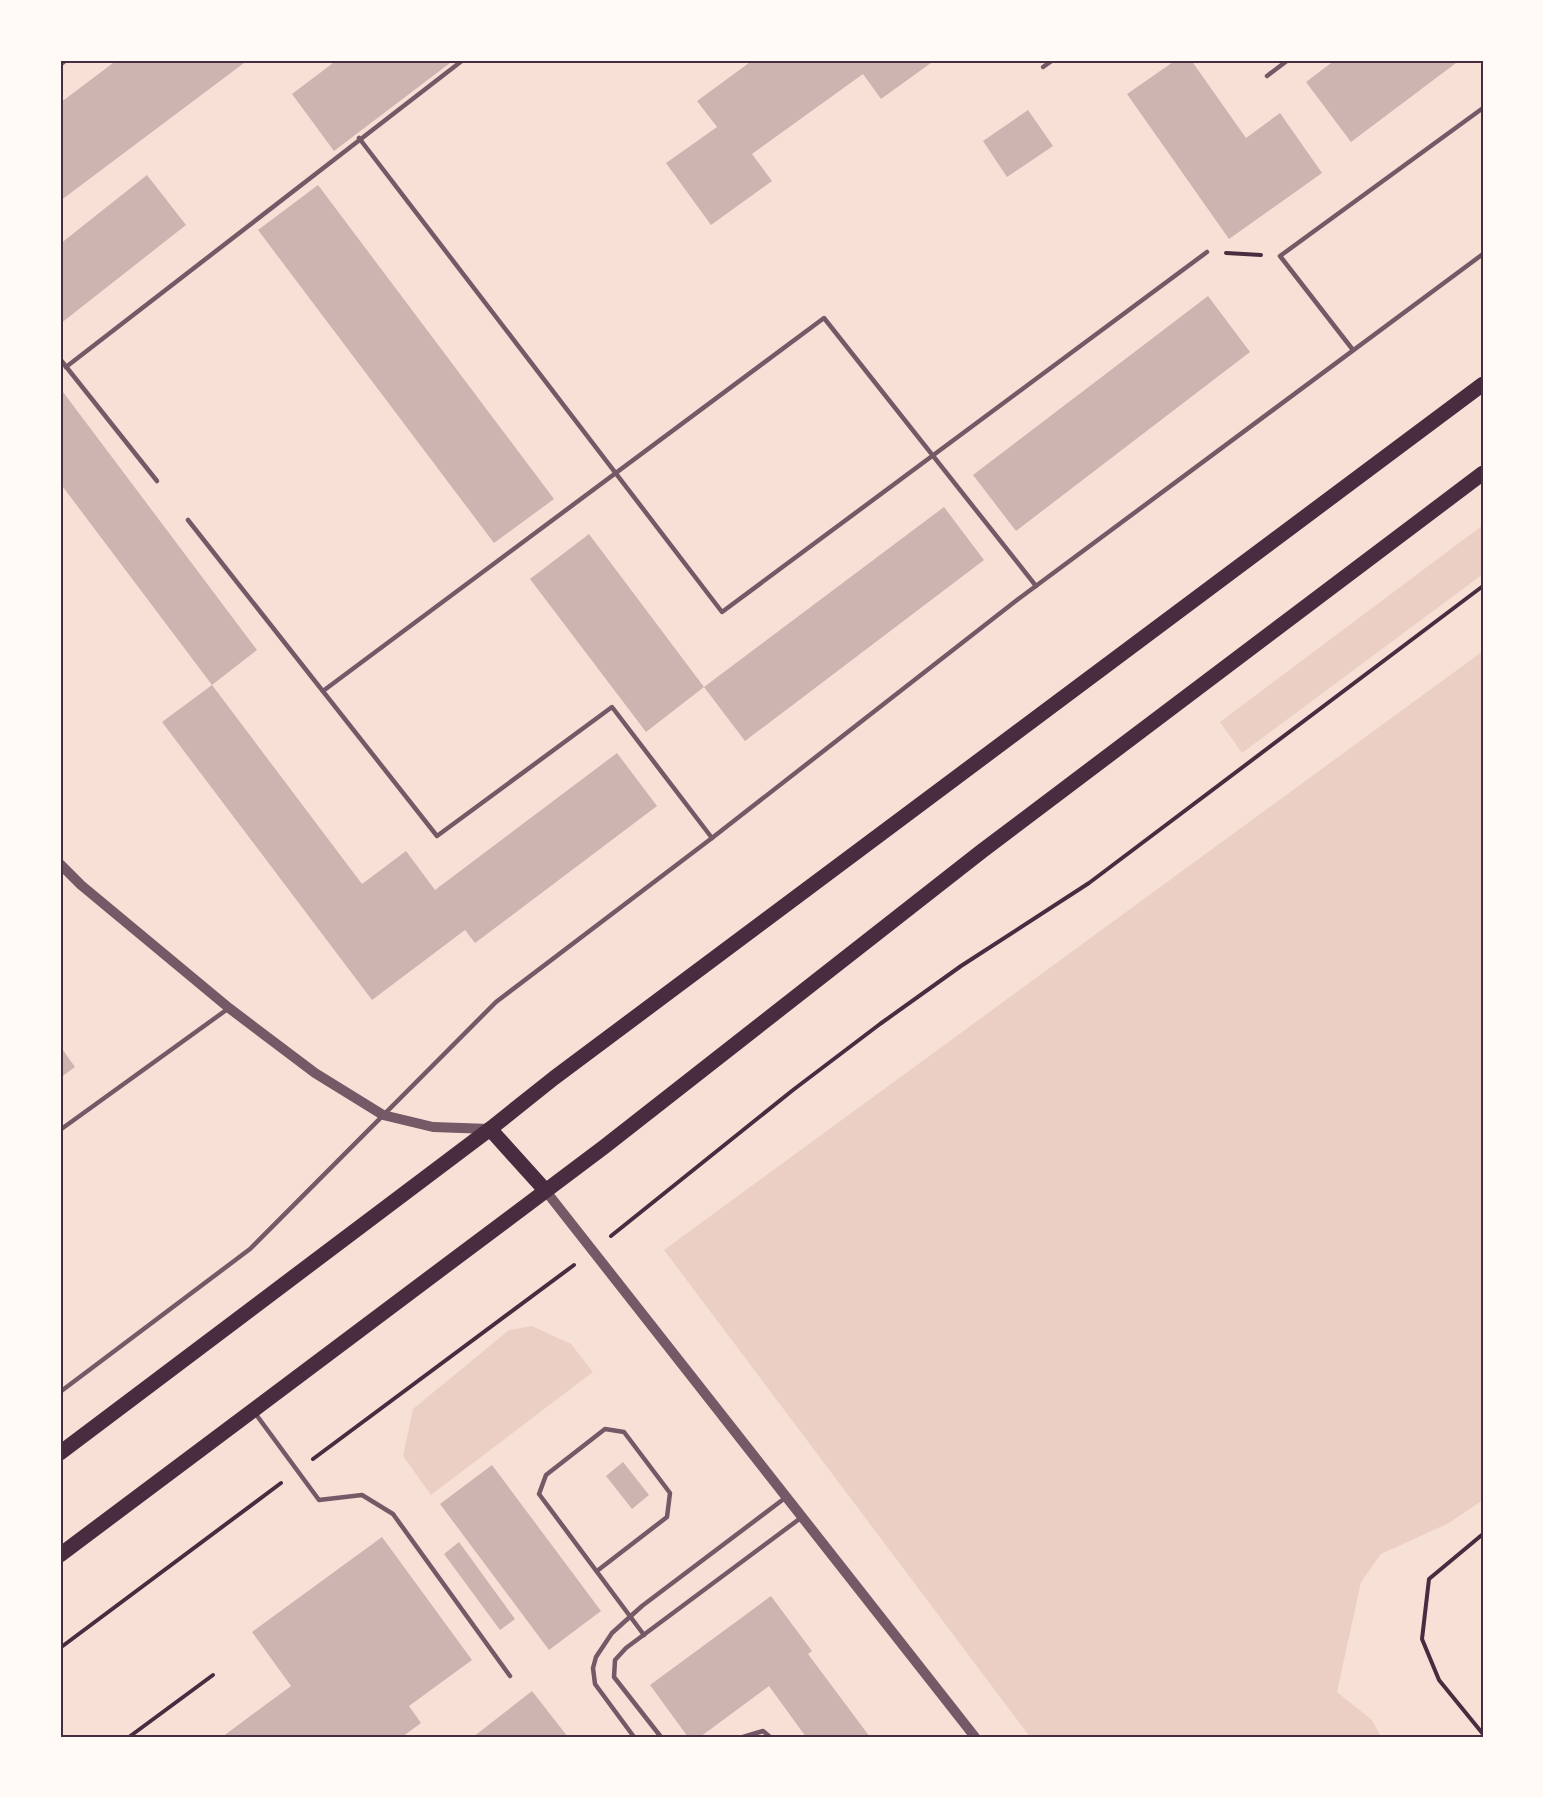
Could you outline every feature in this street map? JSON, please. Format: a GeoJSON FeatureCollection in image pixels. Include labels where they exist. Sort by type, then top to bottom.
{"type":"FeatureCollection","features":[{"type":"Feature","properties":{"kind":"main road"},"geometry":{"type":"LineString","coordinates":[[60,1453],[611,1035],[1483,384]]}},
{"type":"Feature","properties":{"kind":"main road"},"geometry":{"type":"LineString","coordinates":[[60,1555],[604,1148],[982,851],[1483,473]]}},
{"type":"Feature","properties":{"kind":"main road"},"geometry":{"type":"LineString","coordinates":[[490,1129],[545,1190]]}},
{"type":"Feature","properties":{"kind":"street"},"geometry":{"type":"LineString","coordinates":[[60,64],[65,60]]}},
{"type":"Feature","properties":{"kind":"street"},"geometry":{"type":"LineString","coordinates":[[60,864],[81,885],[229,1008],[315,1073],[383,1115],[433,1127],[490,1129]]}},
{"type":"Feature","properties":{"kind":"street"},"geometry":{"type":"LineString","coordinates":[[545,1190],[975,1737]]}},
{"type":"Feature","properties":{"kind":"lane"},"geometry":{"type":"LineString","coordinates":[[66,367],[463,60]]}},
{"type":"Feature","properties":{"kind":"lane"},"geometry":{"type":"LineString","coordinates":[[1043,67],[1053,60]]}},
{"type":"Feature","properties":{"kind":"lane"},"geometry":{"type":"LineString","coordinates":[[1267,76],[1288,60]]}},
{"type":"Feature","properties":{"kind":"lane"},"geometry":{"type":"LineString","coordinates":[[1353,350],[1280,256],[1483,108]]}},
{"type":"Feature","properties":{"kind":"lane"},"geometry":{"type":"LineString","coordinates":[[360,138],[722,612],[1207,252]]}},
{"type":"Feature","properties":{"kind":"lane"},"geometry":{"type":"LineString","coordinates":[[60,1392],[250,1249],[496,1002],[712,838],[1036,586],[1483,254]]}},
{"type":"Feature","properties":{"kind":"lane"},"geometry":{"type":"LineString","coordinates":[[323,691],[825,318],[1036,586]]}},
{"type":"Feature","properties":{"kind":"lane"},"geometry":{"type":"LineString","coordinates":[[60,359],[157,481]]}},
{"type":"Feature","properties":{"kind":"lane"},"geometry":{"type":"LineString","coordinates":[[188,520],[437,836],[612,707],[712,838]]}},
{"type":"Feature","properties":{"kind":"lane"},"geometry":{"type":"LineString","coordinates":[[60,1130],[229,1008]]}},
{"type":"Feature","properties":{"kind":"lane"},"geometry":{"type":"LineString","coordinates":[[252,1410],[319,1500],[362,1495],[393,1514],[510,1676]]}},
{"type":"Feature","properties":{"kind":"lane"},"geometry":{"type":"LineString","coordinates":[[597,1571],[667,1516],[670,1493],[624,1431],[605,1430],[546,1475],[539,1494],[644,1635]]}},
{"type":"Feature","properties":{"kind":"lane"},"geometry":{"type":"LineString","coordinates":[[634,1737],[595,1684],[593,1668],[596,1657],[612,1633],[631,1616],[785,1498]]}},
{"type":"Feature","properties":{"kind":"lane"},"geometry":{"type":"LineString","coordinates":[[661,1737],[614,1677],[615,1660],[626,1648],[802,1517]]}},
{"type":"Feature","properties":{"kind":"lane"},"geometry":{"type":"LineString","coordinates":[[743,1737],[763,1731],[770,1737]]}},
{"type":"Feature","properties":{"kind":"path"},"geometry":{"type":"LineString","coordinates":[[1207,252],[1280,256]]}},
{"type":"Feature","properties":{"kind":"path"},"geometry":{"type":"LineString","coordinates":[[308,1463],[594,1250],[784,1097],[880,1024],[961,966],[1089,883],[1483,586]]}},
{"type":"Feature","properties":{"kind":"path"},"geometry":{"type":"LineString","coordinates":[[60,1648],[289,1477]]}},
{"type":"Feature","properties":{"kind":"path"},"geometry":{"type":"LineString","coordinates":[[1483,1534],[1429,1579],[1422,1639],[1438,1680],[1483,1734]]}},
{"type":"Feature","properties":{"kind":"path"},"geometry":{"type":"LineString","coordinates":[[129,1737],[213,1674]]}},
{"type":"Feature","properties":{"kind":"shaded area"},"geometry":{"type":"Polygon","coordinates":[[[1483,525],[1483,574],[1242,753],[1220,722],[1483,525]]]}},
{"type":"Feature","properties":{"kind":"shaded area"},"geometry":{"type":"Polygon","coordinates":[[[1483,651],[1483,1500],[1449,1523],[1381,1554],[1361,1582],[1337,1692],[1372,1720],[1381,1737],[1030,1737],[664,1250],[1483,651]]]}},
{"type":"Feature","properties":{"kind":"shaded area"},"geometry":{"type":"Polygon","coordinates":[[[532,1326],[571,1344],[593,1372],[431,1495],[403,1456],[413,1409],[509,1330],[532,1326]]]}},
{"type":"Feature","properties":{"kind":"building"},"geometry":{"type":"Polygon","coordinates":[[[117,60],[248,60],[60,201],[60,103],[117,60]]]}},
{"type":"Feature","properties":{"kind":"building"},"geometry":{"type":"Polygon","coordinates":[[[337,60],[454,60],[334,151],[292,94],[337,60]]]}},
{"type":"Feature","properties":{"kind":"building"},"geometry":{"type":"Polygon","coordinates":[[[753,60],[935,60],[881,99],[863,74],[752,154],[772,181],[711,225],[666,163],[717,127],[697,101],[753,60]]]}},
{"type":"Feature","properties":{"kind":"building"},"geometry":{"type":"Polygon","coordinates":[[[1176,60],[1191,60],[1246,138],[1280,113],[1322,173],[1229,239],[1127,94],[1176,60]]]}},
{"type":"Feature","properties":{"kind":"building"},"geometry":{"type":"Polygon","coordinates":[[[1335,60],[1460,60],[1351,142],[1306,82],[1335,60]]]}},
{"type":"Feature","properties":{"kind":"building"},"geometry":{"type":"Polygon","coordinates":[[[1028,110],[1053,146],[1007,177],[983,141],[1028,110]]]}},
{"type":"Feature","properties":{"kind":"building"},"geometry":{"type":"Polygon","coordinates":[[[147,175],[186,225],[60,324],[60,244],[147,175]]]}},
{"type":"Feature","properties":{"kind":"building"},"geometry":{"type":"Polygon","coordinates":[[[318,185],[554,499],[494,543],[258,230],[318,185]]]}},
{"type":"Feature","properties":{"kind":"building"},"geometry":{"type":"Polygon","coordinates":[[[1208,296],[1250,352],[1016,531],[973,475],[1208,296]]]}},
{"type":"Feature","properties":{"kind":"building"},"geometry":{"type":"Polygon","coordinates":[[[60,388],[257,650],[212,685],[60,483],[60,388]]]}},
{"type":"Feature","properties":{"kind":"building"},"geometry":{"type":"Polygon","coordinates":[[[944,507],[984,560],[745,741],[704,687],[944,507]]]}},
{"type":"Feature","properties":{"kind":"building"},"geometry":{"type":"Polygon","coordinates":[[[589,534],[704,687],[646,732],[530,579],[589,534]]]}},
{"type":"Feature","properties":{"kind":"building"},"geometry":{"type":"Polygon","coordinates":[[[212,685],[362,884],[406,851],[435,890],[617,753],[657,806],[475,943],[465,930],[372,1000],[162,722],[212,685]]]}},
{"type":"Feature","properties":{"kind":"building"},"geometry":{"type":"Polygon","coordinates":[[[60,1046],[75,1067],[60,1078],[60,1046]]]}},
{"type":"Feature","properties":{"kind":"building"},"geometry":{"type":"Polygon","coordinates":[[[623,1462],[649,1495],[632,1509],[606,1476],[623,1462]]]}},
{"type":"Feature","properties":{"kind":"building"},"geometry":{"type":"Polygon","coordinates":[[[492,1465],[601,1611],[549,1650],[440,1504],[492,1465]]]}},
{"type":"Feature","properties":{"kind":"building"},"geometry":{"type":"Polygon","coordinates":[[[382,1537],[472,1660],[409,1706],[421,1723],[402,1737],[222,1737],[291,1686],[252,1632],[382,1537]]]}},
{"type":"Feature","properties":{"kind":"building"},"geometry":{"type":"Polygon","coordinates":[[[459,1542],[515,1619],[500,1630],[444,1554],[459,1542]]]}},
{"type":"Feature","properties":{"kind":"building"},"geometry":{"type":"Polygon","coordinates":[[[771,1596],[812,1651],[808,1654],[870,1737],[806,1737],[769,1686],[700,1737],[688,1737],[650,1685],[771,1596]]]}},
{"type":"Feature","properties":{"kind":"building"},"geometry":{"type":"Polygon","coordinates":[[[532,1691],[568,1737],[473,1737],[532,1691]]]}}]}
